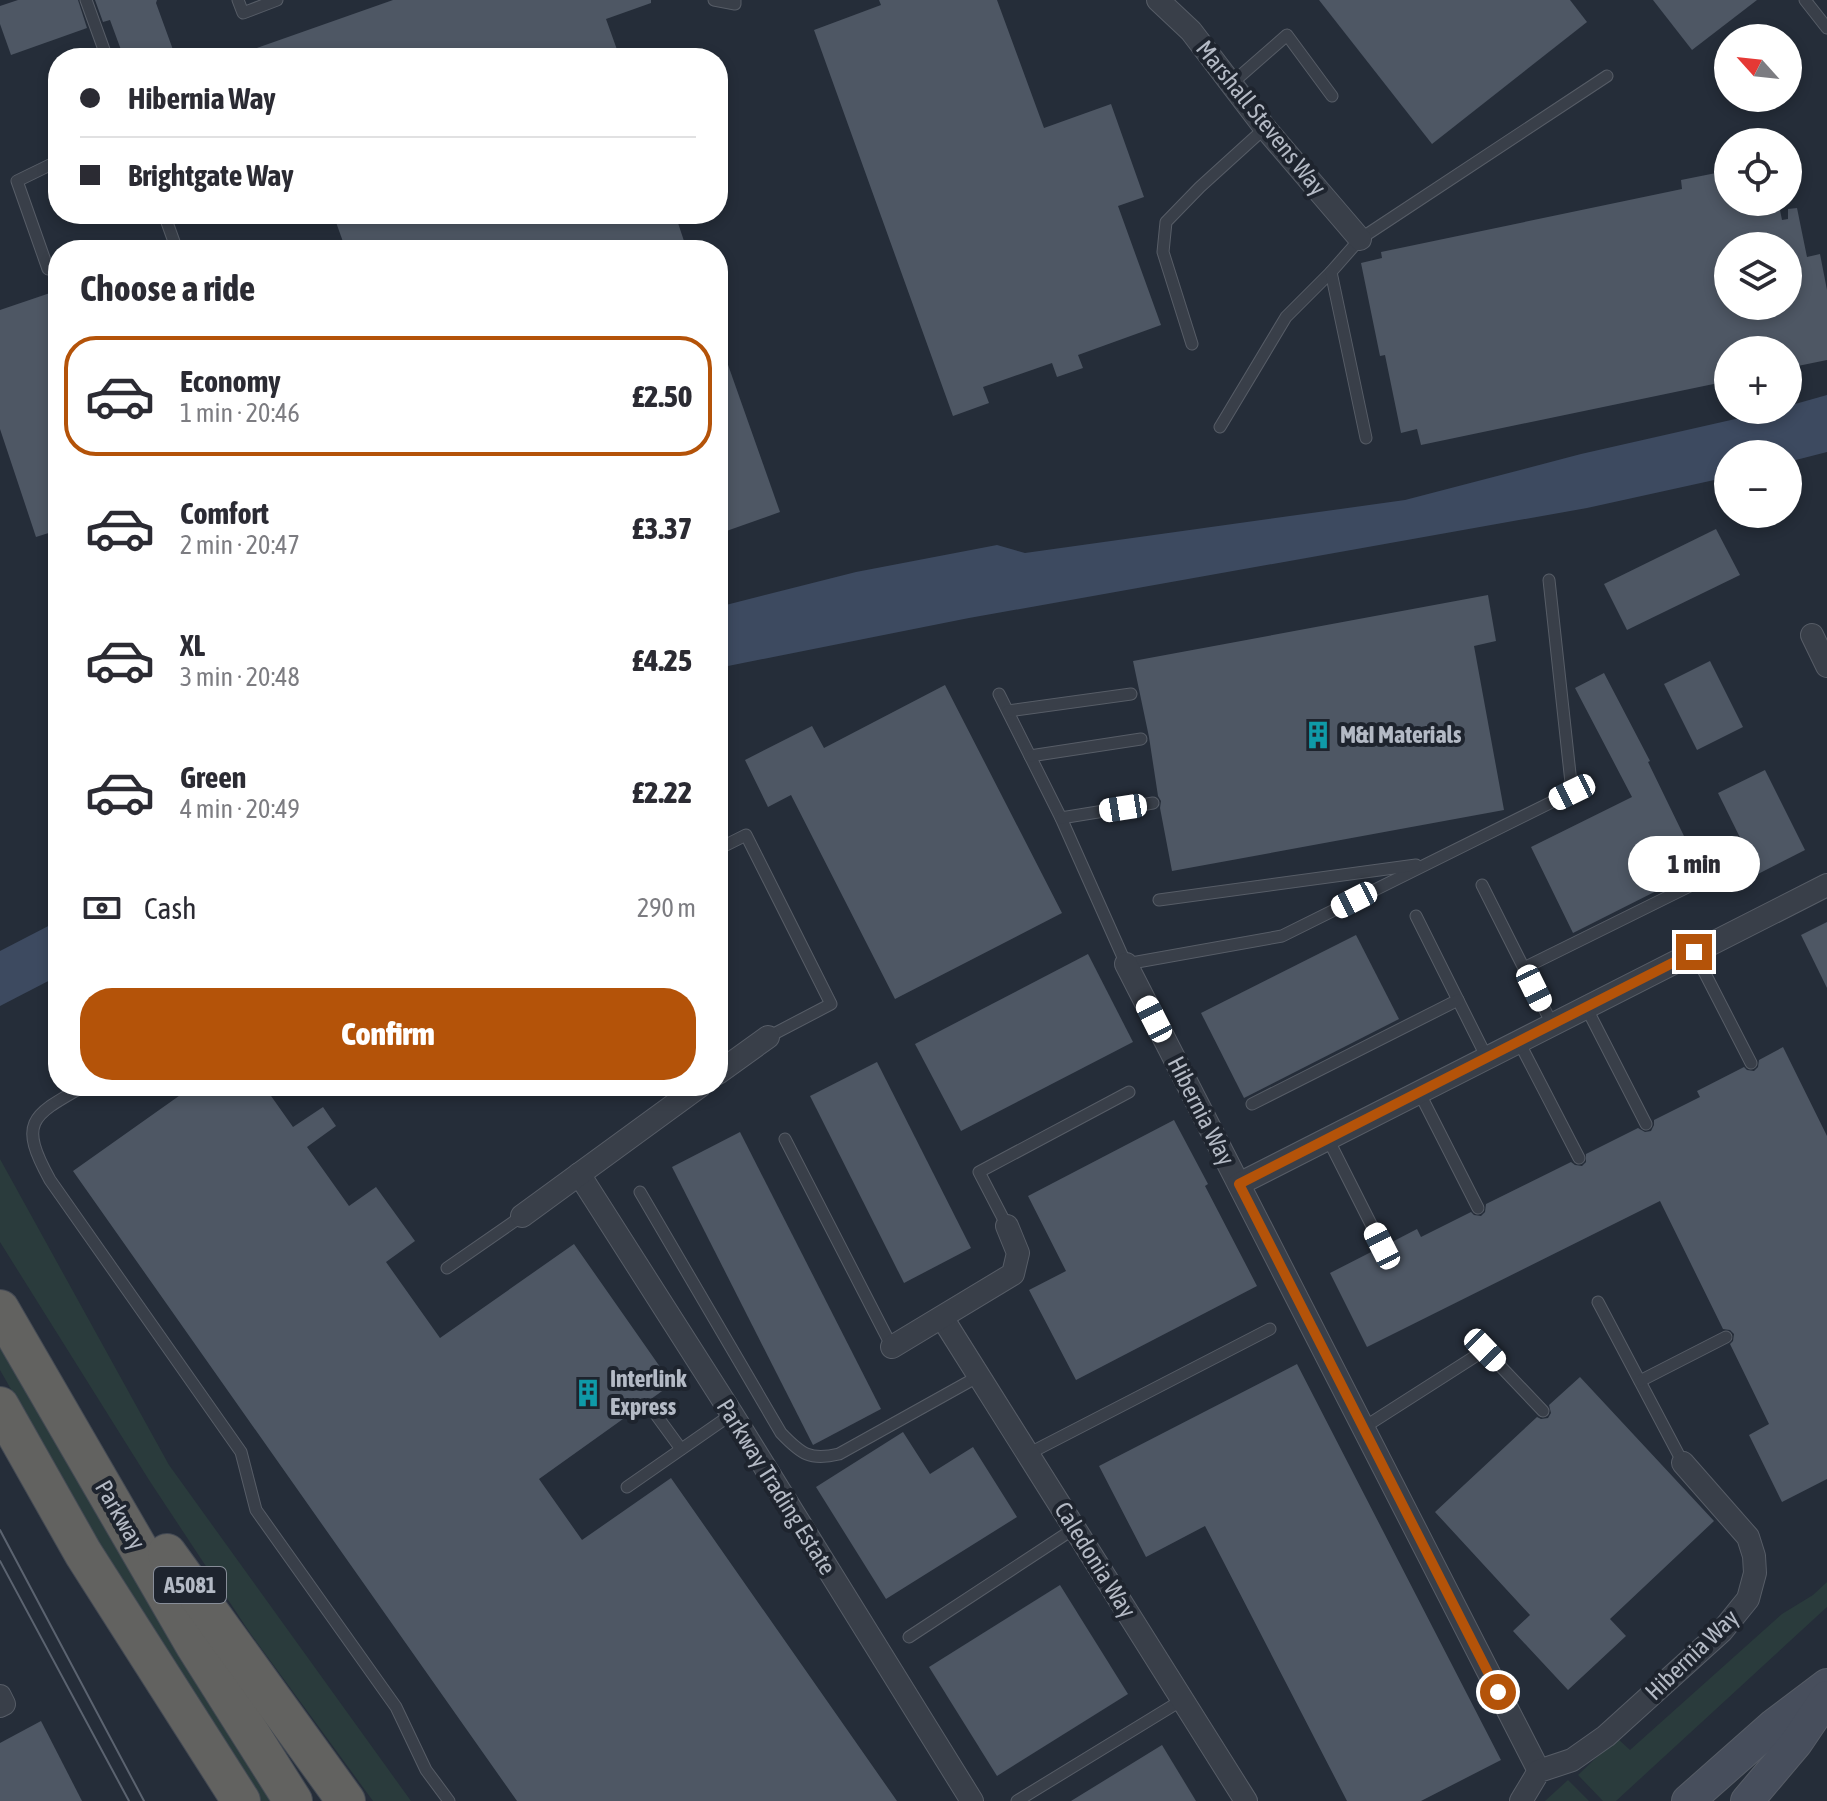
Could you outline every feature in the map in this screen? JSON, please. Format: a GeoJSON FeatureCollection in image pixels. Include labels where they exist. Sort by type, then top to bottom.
{"type":"FeatureCollection","features":[{"type":"Feature","properties":{"kind":"highway","name":"Parkway"},"geometry":{"type":"LineString","coordinates":[[0,1309],[194,1644],[293,1801]]}},
{"type":"Feature","properties":{"kind":"highway","name":"A5081"},"geometry":{"type":"LineString","coordinates":[[35,1369],[346,1801]]}},
{"type":"Feature","properties":{"kind":"highway","name":"Parkway"},"geometry":{"type":"LineString","coordinates":[[0,1406],[83,1553],[241,1801]]}},
{"type":"Feature","properties":{"kind":"highway","name":"A5081"},"geometry":{"type":"LineString","coordinates":[[83,1553],[213,1801]]}},
{"type":"Feature","properties":{"kind":"main road"},"geometry":{"type":"LineString","coordinates":[[1688,1801],[1774,1725],[1827,1685]]}},
{"type":"Feature","properties":{"kind":"main road"},"geometry":{"type":"LineString","coordinates":[[1747,1801],[1796,1743],[1827,1697]]}},
{"type":"Feature","properties":{"kind":"street","name":"Marshall Stevens Way"},"geometry":{"type":"LineString","coordinates":[[1158,0],[1191,31],[1265,128],[1360,239]]}},
{"type":"Feature","properties":{"kind":"street"},"geometry":{"type":"LineString","coordinates":[[1812,635],[1827,666]]}},
{"type":"Feature","properties":{"kind":"street"},"geometry":{"type":"LineString","coordinates":[[1239,1184],[1827,885]]}},
{"type":"Feature","properties":{"kind":"street","name":"Hibernia Way"},"geometry":{"type":"LineString","coordinates":[[1126,964],[1539,1771],[1572,1760],[1606,1736],[1722,1631],[1748,1599],[1755,1573],[1748,1537],[1683,1463]]}},
{"type":"Feature","properties":{"kind":"street"},"geometry":{"type":"LineString","coordinates":[[728,1066],[768,1037]]}},
{"type":"Feature","properties":{"kind":"street"},"geometry":{"type":"LineString","coordinates":[[522,1216],[686,1096]]}},
{"type":"Feature","properties":{"kind":"street","name":"Parkway Trading Estate"},"geometry":{"type":"LineString","coordinates":[[579,1174],[732,1414],[966,1799]]}},
{"type":"Feature","properties":{"kind":"street"},"geometry":{"type":"LineString","coordinates":[[892,1347],[1013,1274],[1018,1253],[1007,1226]]}},
{"type":"Feature","properties":{"kind":"street","name":"Caledonia Way"},"geometry":{"type":"LineString","coordinates":[[943,1319],[1246,1801]]}},
{"type":"Feature","properties":{"kind":"street"},"geometry":{"type":"LineString","coordinates":[[1521,1801],[1539,1771]]}},
{"type":"Feature","properties":{"kind":"lane"},"geometry":{"type":"LineString","coordinates":[[86,0],[103,48]]}},
{"type":"Feature","properties":{"kind":"lane"},"geometry":{"type":"LineString","coordinates":[[238,0],[243,13],[277,0]]}},
{"type":"Feature","properties":{"kind":"lane"},"geometry":{"type":"LineString","coordinates":[[714,0],[735,4],[735,0]]}},
{"type":"Feature","properties":{"kind":"lane"},"geometry":{"type":"LineString","coordinates":[[1805,0],[1827,28]]}},
{"type":"Feature","properties":{"kind":"lane"},"geometry":{"type":"LineString","coordinates":[[1231,84],[1287,35],[1332,96]]}},
{"type":"Feature","properties":{"kind":"lane"},"geometry":{"type":"LineString","coordinates":[[1220,427],[1286,317],[1360,239],[1607,76]]}},
{"type":"Feature","properties":{"kind":"lane"},"geometry":{"type":"LineString","coordinates":[[1192,344],[1163,252],[1166,222],[1265,128]]}},
{"type":"Feature","properties":{"kind":"lane"},"geometry":{"type":"LineString","coordinates":[[48,166],[17,181],[48,269]]}},
{"type":"Feature","properties":{"kind":"lane"},"geometry":{"type":"LineString","coordinates":[[1331,272],[1366,438]]}},
{"type":"Feature","properties":{"kind":"lane"},"geometry":{"type":"LineString","coordinates":[[999,694],[1061,818],[1126,964],[1282,936],[1572,792],[1549,580]]}},
{"type":"Feature","properties":{"kind":"lane"},"geometry":{"type":"LineString","coordinates":[[1008,711],[1131,694]]}},
{"type":"Feature","properties":{"kind":"lane"},"geometry":{"type":"LineString","coordinates":[[1030,756],[1141,739]]}},
{"type":"Feature","properties":{"kind":"lane"},"geometry":{"type":"LineString","coordinates":[[1061,818],[1153,803]]}},
{"type":"Feature","properties":{"kind":"lane"},"geometry":{"type":"LineString","coordinates":[[728,844],[746,835],[831,1004],[768,1037]]}},
{"type":"Feature","properties":{"kind":"lane"},"geometry":{"type":"LineString","coordinates":[[1159,900],[1427,864]]}},
{"type":"Feature","properties":{"kind":"lane"},"geometry":{"type":"LineString","coordinates":[[1524,968],[1714,874]]}},
{"type":"Feature","properties":{"kind":"lane"},"geometry":{"type":"LineString","coordinates":[[1482,885],[1552,1024]]}},
{"type":"Feature","properties":{"kind":"lane"},"geometry":{"type":"LineString","coordinates":[[1416,916],[1487,1058]]}},
{"type":"Feature","properties":{"kind":"lane"},"geometry":{"type":"LineString","coordinates":[[1694,952],[1751,1063]]}},
{"type":"Feature","properties":{"kind":"lane"},"geometry":{"type":"LineString","coordinates":[[1252,1104],[1458,1000]]}},
{"type":"Feature","properties":{"kind":"lane"},"geometry":{"type":"LineString","coordinates":[[1586,1007],[1646,1124]]}},
{"type":"Feature","properties":{"kind":"lane"},"geometry":{"type":"LineString","coordinates":[[1519,1042],[1579,1158]]}},
{"type":"Feature","properties":{"kind":"lane"},"geometry":{"type":"LineString","coordinates":[[1007,1226],[979,1172],[1129,1092]]}},
{"type":"Feature","properties":{"kind":"lane"},"geometry":{"type":"LineString","coordinates":[[1419,1092],[1478,1208]]}},
{"type":"Feature","properties":{"kind":"lane"},"geometry":{"type":"LineString","coordinates":[[68,1096],[40,1114],[34,1125],[32,1137],[35,1152],[50,1180],[241,1452],[256,1510],[396,1707],[426,1770],[449,1801]]}},
{"type":"Feature","properties":{"kind":"lane"},"geometry":{"type":"LineString","coordinates":[[785,1139],[892,1347]]}},
{"type":"Feature","properties":{"kind":"lane"},"geometry":{"type":"LineString","coordinates":[[1328,1139],[1382,1246]]}},
{"type":"Feature","properties":{"kind":"lane"},"geometry":{"type":"LineString","coordinates":[[640,1192],[781,1433],[808,1456],[822,1458],[839,1454],[979,1376]]}},
{"type":"Feature","properties":{"kind":"lane"},"geometry":{"type":"LineString","coordinates":[[447,1268],[522,1216]]}},
{"type":"Feature","properties":{"kind":"lane"},"geometry":{"type":"LineString","coordinates":[[1598,1302],[1683,1463]]}},
{"type":"Feature","properties":{"kind":"lane"},"geometry":{"type":"LineString","coordinates":[[1028,1454],[1270,1329]]}},
{"type":"Feature","properties":{"kind":"lane"},"geometry":{"type":"LineString","coordinates":[[1640,1381],[1726,1337]]}},
{"type":"Feature","properties":{"kind":"lane"},"geometry":{"type":"LineString","coordinates":[[1363,1428],[1485,1350],[1543,1411]]}},
{"type":"Feature","properties":{"kind":"lane"},"geometry":{"type":"LineString","coordinates":[[654,1412],[681,1449]]}},
{"type":"Feature","properties":{"kind":"lane"},"geometry":{"type":"LineString","coordinates":[[627,1487],[732,1414]]}},
{"type":"Feature","properties":{"kind":"lane"},"geometry":{"type":"LineString","coordinates":[[909,1637],[1075,1528]]}},
{"type":"Feature","properties":{"kind":"lane"},"geometry":{"type":"LineString","coordinates":[[1017,1801],[1182,1700]]}},
{"type":"Feature","properties":{"kind":"shaded area"},"geometry":{"type":"Polygon","coordinates":[[[0,1159],[169,1465],[411,1801],[373,1801],[250,1633],[149,1480],[0,1242],[0,1159]]]}},
{"type":"Feature","properties":{"kind":"shaded area"},"geometry":{"type":"Polygon","coordinates":[[[0,1341],[272,1801],[255,1801],[115,1572],[0,1370],[0,1341]]]}},
{"type":"Feature","properties":{"kind":"shaded area"},"geometry":{"type":"Polygon","coordinates":[[[1827,1582],[1827,1607],[1616,1801],[1603,1801],[1578,1775],[1617,1738],[1630,1750],[1782,1614],[1813,1595],[1827,1582]]]}},
{"type":"Feature","properties":{"kind":"shaded area"},"geometry":{"type":"Polygon","coordinates":[[[1568,1780],[1589,1801],[1545,1801],[1568,1780]]]}},
{"type":"Feature","properties":{"kind":"water"},"geometry":{"type":"Polygon","coordinates":[[[1827,395],[1827,452],[1802,458],[1802,440],[1714,440],[1714,480],[1587,508],[969,618],[728,666],[728,604],[856,572],[997,545],[1025,553],[1405,500],[1581,454],[1714,424],[1802,424],[1802,402],[1827,395]]]}},
{"type":"Feature","properties":{"kind":"water"},"geometry":{"type":"Polygon","coordinates":[[[48,926],[48,981],[0,1006],[0,951],[48,926]]]}},
{"type":"Feature","properties":{"kind":"building"},"geometry":{"type":"Polygon","coordinates":[[[18,0],[78,0],[87,28],[11,55],[0,24],[0,6],[18,0]]]}},
{"type":"Feature","properties":{"kind":"building"},"geometry":{"type":"Polygon","coordinates":[[[95,0],[157,0],[172,48],[120,48],[110,20],[103,22],[95,0]]]}},
{"type":"Feature","properties":{"kind":"building"},"geometry":{"type":"Polygon","coordinates":[[[393,0],[651,0],[651,3],[606,19],[616,48],[257,48],[393,0]]]}},
{"type":"Feature","properties":{"kind":"building"},"geometry":{"type":"Polygon","coordinates":[[[879,0],[997,0],[1044,128],[1111,104],[1144,197],[1118,206],[1161,325],[1078,355],[1083,368],[1057,377],[1052,363],[983,387],[989,403],[953,416],[814,30],[881,5],[879,0]]]}},
{"type":"Feature","properties":{"kind":"building"},"geometry":{"type":"Polygon","coordinates":[[[1319,0],[1570,0],[1587,22],[1432,144],[1319,0]]]}},
{"type":"Feature","properties":{"kind":"building"},"geometry":{"type":"Polygon","coordinates":[[[1653,0],[1757,0],[1726,24],[1714,24],[1714,33],[1692,50],[1653,0]]]}},
{"type":"Feature","properties":{"kind":"building"},"geometry":{"type":"Polygon","coordinates":[[[1714,173],[1714,216],[1781,216],[1782,220],[1788,219],[1788,216],[1799,216],[1802,232],[1714,232],[1714,320],[1802,320],[1802,232],[1807,257],[1820,254],[1827,290],[1827,360],[1802,365],[1802,336],[1714,336],[1714,384],[1421,445],[1417,429],[1401,433],[1385,355],[1380,356],[1361,263],[1382,258],[1381,252],[1682,189],[1681,180],[1714,173]]]}},
{"type":"Feature","properties":{"kind":"building"},"geometry":{"type":"Polygon","coordinates":[[[337,224],[678,224],[684,240],[342,240],[337,224]]]}},
{"type":"Feature","properties":{"kind":"building"},"geometry":{"type":"Polygon","coordinates":[[[48,294],[48,533],[36,537],[0,429],[0,310],[48,294]]]}},
{"type":"Feature","properties":{"kind":"building"},"geometry":{"type":"Polygon","coordinates":[[[728,365],[780,512],[728,530],[728,365]]]}},
{"type":"Feature","properties":{"kind":"building"},"geometry":{"type":"Polygon","coordinates":[[[1716,529],[1740,575],[1627,630],[1604,584],[1716,529]]]}},
{"type":"Feature","properties":{"kind":"building","name":"M&I Materials"},"geometry":{"type":"Polygon","coordinates":[[[1488,595],[1496,641],[1474,646],[1504,810],[1172,871],[1133,661],[1488,595]]]}},
{"type":"Feature","properties":{"kind":"building"},"geometry":{"type":"Polygon","coordinates":[[[1710,661],[1743,727],[1697,750],[1664,684],[1710,661]]]}},
{"type":"Feature","properties":{"kind":"building"},"geometry":{"type":"Polygon","coordinates":[[[1604,673],[1650,761],[1700,869],[1573,933],[1531,847],[1632,797],[1575,688],[1604,673]]]}},
{"type":"Feature","properties":{"kind":"building"},"geometry":{"type":"Polygon","coordinates":[[[945,685],[1062,913],[895,999],[791,795],[768,807],[745,760],[812,726],[824,748],[945,685]]]}},
{"type":"Feature","properties":{"kind":"building"},"geometry":{"type":"Polygon","coordinates":[[[1765,770],[1805,850],[1758,874],[1718,793],[1765,770]]]}},
{"type":"Feature","properties":{"kind":"building"},"geometry":{"type":"Polygon","coordinates":[[[1827,922],[1827,988],[1801,935],[1827,922]]]}},
{"type":"Feature","properties":{"kind":"building"},"geometry":{"type":"Polygon","coordinates":[[[1356,935],[1399,1019],[1244,1098],[1201,1013],[1356,935]]]}},
{"type":"Feature","properties":{"kind":"building"},"geometry":{"type":"Polygon","coordinates":[[[1088,954],[1133,1042],[961,1131],[915,1044],[1088,954]]]}},
{"type":"Feature","properties":{"kind":"building"},"geometry":{"type":"Polygon","coordinates":[[[1783,1047],[1827,1136],[1827,1479],[1782,1502],[1749,1435],[1769,1424],[1730,1344],[1734,1334],[1723,1329],[1660,1201],[1367,1347],[1330,1273],[1375,1250],[1385,1254],[1390,1243],[1417,1229],[1421,1237],[1471,1212],[1481,1216],[1486,1204],[1571,1162],[1582,1166],[1586,1162],[1586,1154],[1638,1128],[1651,1131],[1654,1120],[1700,1097],[1697,1091],[1744,1067],[1754,1071],[1759,1060],[1783,1047]]]}},
{"type":"Feature","properties":{"kind":"building"},"geometry":{"type":"Polygon","coordinates":[[[877,1062],[971,1248],[904,1283],[810,1096],[877,1062]]]}},
{"type":"Feature","properties":{"kind":"building"},"geometry":{"type":"Polygon","coordinates":[[[179,1096],[271,1096],[293,1127],[323,1107],[336,1126],[307,1147],[349,1206],[376,1187],[415,1241],[386,1262],[440,1338],[574,1244],[672,1384],[539,1479],[582,1540],[671,1478],[897,1801],[517,1801],[73,1171],[179,1096]]]}},
{"type":"Feature","properties":{"kind":"building"},"geometry":{"type":"Polygon","coordinates":[[[1174,1120],[1257,1286],[1076,1380],[1029,1290],[1066,1271],[1028,1196],[1174,1120]]]}},
{"type":"Feature","properties":{"kind":"building"},"geometry":{"type":"Polygon","coordinates":[[[740,1132],[881,1409],[813,1445],[672,1167],[740,1132]]]}},
{"type":"Feature","properties":{"kind":"building"},"geometry":{"type":"Polygon","coordinates":[[[1297,1364],[1501,1760],[1421,1801],[1347,1801],[1205,1526],[1146,1557],[1099,1466],[1297,1364]]]}},
{"type":"Feature","properties":{"kind":"building"},"geometry":{"type":"Polygon","coordinates":[[[1580,1377],[1714,1521],[1610,1619],[1626,1636],[1568,1690],[1513,1631],[1530,1615],[1435,1512],[1537,1417],[1548,1418],[1551,1413],[1549,1405],[1580,1377]]]}},
{"type":"Feature","properties":{"kind":"building"},"geometry":{"type":"Polygon","coordinates":[[[903,1432],[930,1474],[973,1447],[1017,1517],[886,1599],[816,1487],[903,1432]]]}},
{"type":"Feature","properties":{"kind":"building"},"geometry":{"type":"Polygon","coordinates":[[[1060,1585],[1128,1694],[997,1776],[929,1667],[1060,1585]]]}},
{"type":"Feature","properties":{"kind":"building"},"geometry":{"type":"Polygon","coordinates":[[[41,1721],[82,1801],[0,1801],[0,1743],[41,1721]]]}},
{"type":"Feature","properties":{"kind":"building"},"geometry":{"type":"Polygon","coordinates":[[[1162,1745],[1196,1801],[1071,1801],[1162,1745]]]}},
{"type":"Feature","properties":{"kind":"tram line"},"geometry":{"type":"LineString","coordinates":[[0,1530],[144,1801]]}},
{"type":"Feature","properties":{"kind":"tram line"},"geometry":{"type":"LineString","coordinates":[[0,1561],[129,1801]]}},
{"type":"Feature","properties":{"kind":"place","name":"M&I Materials"},"geometry":{"type":"Point","coordinates":[1318,735]}},
{"type":"Feature","properties":{"kind":"place","name":"Interlink Express"},"geometry":{"type":"Point","coordinates":[588,1393]}},
{"type":"Feature","properties":{"kind":"route"},"geometry":{"type":"LineString","coordinates":[[1498,1692],[1239,1184],[1694,952]]}}]}
